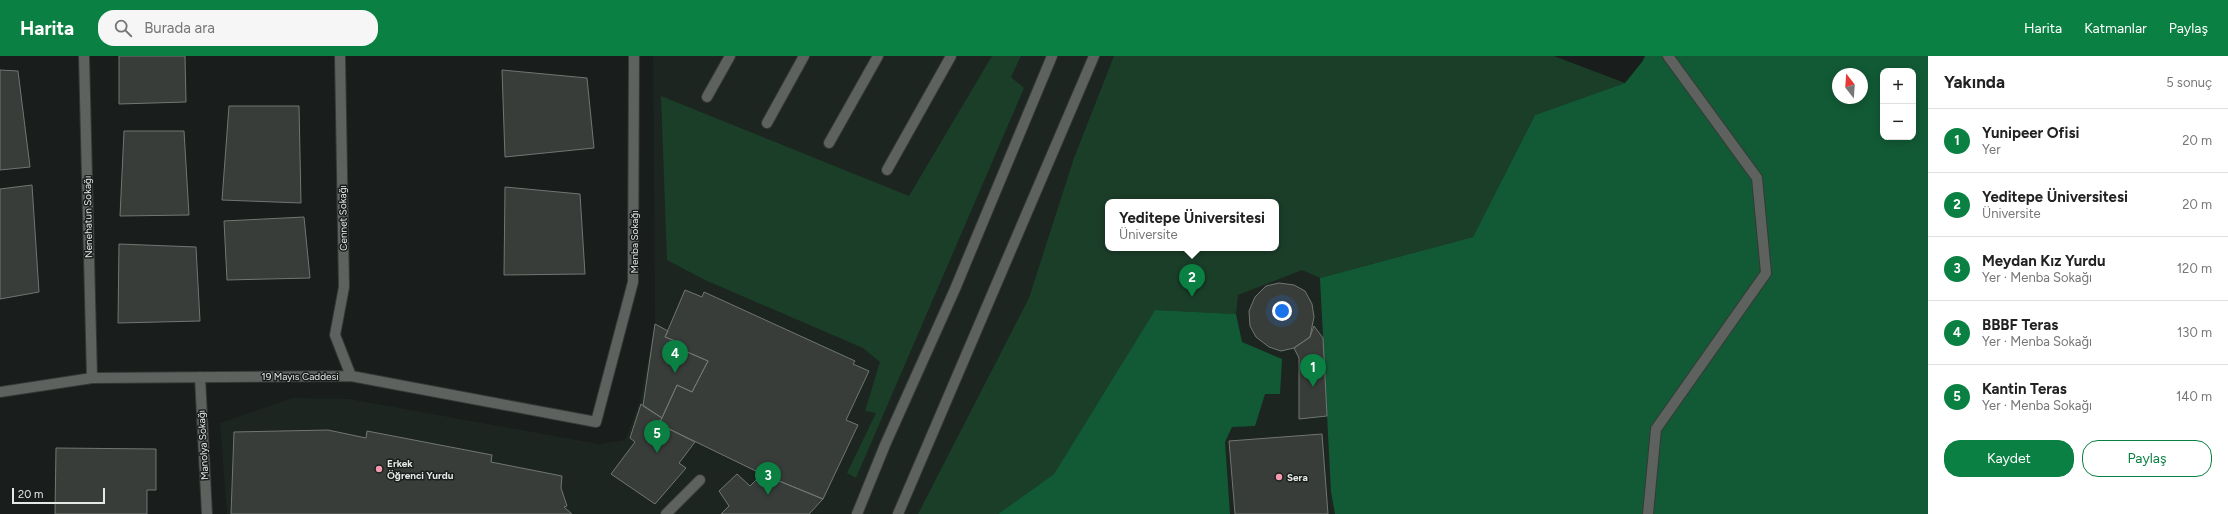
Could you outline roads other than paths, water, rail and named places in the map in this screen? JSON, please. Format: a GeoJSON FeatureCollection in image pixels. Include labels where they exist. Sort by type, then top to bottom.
{"type":"FeatureCollection","features":[{"type":"Feature","properties":{"kind":"street","name":"Nenehatun Sokağı"},"geometry":{"type":"LineString","coordinates":[[84,56],[92,378]]}},
{"type":"Feature","properties":{"kind":"street","name":"Cennet Sokağı"},"geometry":{"type":"LineString","coordinates":[[340,56],[344,288],[335,335],[351,376]]}},
{"type":"Feature","properties":{"kind":"street","name":"Menba Sokağı"},"geometry":{"type":"LineString","coordinates":[[596,422],[633,282],[634,56]]}},
{"type":"Feature","properties":{"kind":"street"},"geometry":{"type":"LineString","coordinates":[[707,97],[730,56]]}},
{"type":"Feature","properties":{"kind":"street"},"geometry":{"type":"LineString","coordinates":[[767,123],[804,56]]}},
{"type":"Feature","properties":{"kind":"street"},"geometry":{"type":"LineString","coordinates":[[829,143],[878,56]]}},
{"type":"Feature","properties":{"kind":"street"},"geometry":{"type":"LineString","coordinates":[[887,170],[951,56]]}},
{"type":"Feature","properties":{"kind":"street"},"geometry":{"type":"LineString","coordinates":[[857,514],[885,445],[955,289],[1052,56]]}},
{"type":"Feature","properties":{"kind":"street"},"geometry":{"type":"LineString","coordinates":[[898,514],[1094,56]]}},
{"type":"Feature","properties":{"kind":"street"},"geometry":{"type":"LineString","coordinates":[[1648,514],[1656,429],[1766,273],[1757,178],[1668,56]]}},
{"type":"Feature","properties":{"kind":"street","name":"19 Mayıs Caddesi"},"geometry":{"type":"LineString","coordinates":[[0,392],[92,378],[351,376],[596,422]]}},
{"type":"Feature","properties":{"kind":"street","name":"Manolya Sokağı"},"geometry":{"type":"LineString","coordinates":[[200,377],[207,514]]}},
{"type":"Feature","properties":{"kind":"street"},"geometry":{"type":"LineString","coordinates":[[666,514],[700,480]]}},
{"type":"Feature","properties":{"kind":"place","name":"Yeditepe Üniversitesi"},"geometry":{"type":"Point","coordinates":[1192,297]}},
{"type":"Feature","properties":{"kind":"place","name":"BBBF Teras"},"geometry":{"type":"Point","coordinates":[675,373]}},
{"type":"Feature","properties":{"kind":"place","name":"Yunipeer Ofisi"},"geometry":{"type":"Point","coordinates":[1313,387]}},
{"type":"Feature","properties":{"kind":"place","name":"Kantin Teras"},"geometry":{"type":"Point","coordinates":[657,453]}},
{"type":"Feature","properties":{"kind":"place","name":"Erkek Öğrenci Yurdu"},"geometry":{"type":"Point","coordinates":[379,469]}},
{"type":"Feature","properties":{"kind":"place","name":"Sera"},"geometry":{"type":"Point","coordinates":[1279,477]}},
{"type":"Feature","properties":{"kind":"place","name":"Meydan Kız Yurdu"},"geometry":{"type":"Point","coordinates":[768,495]}}]}
